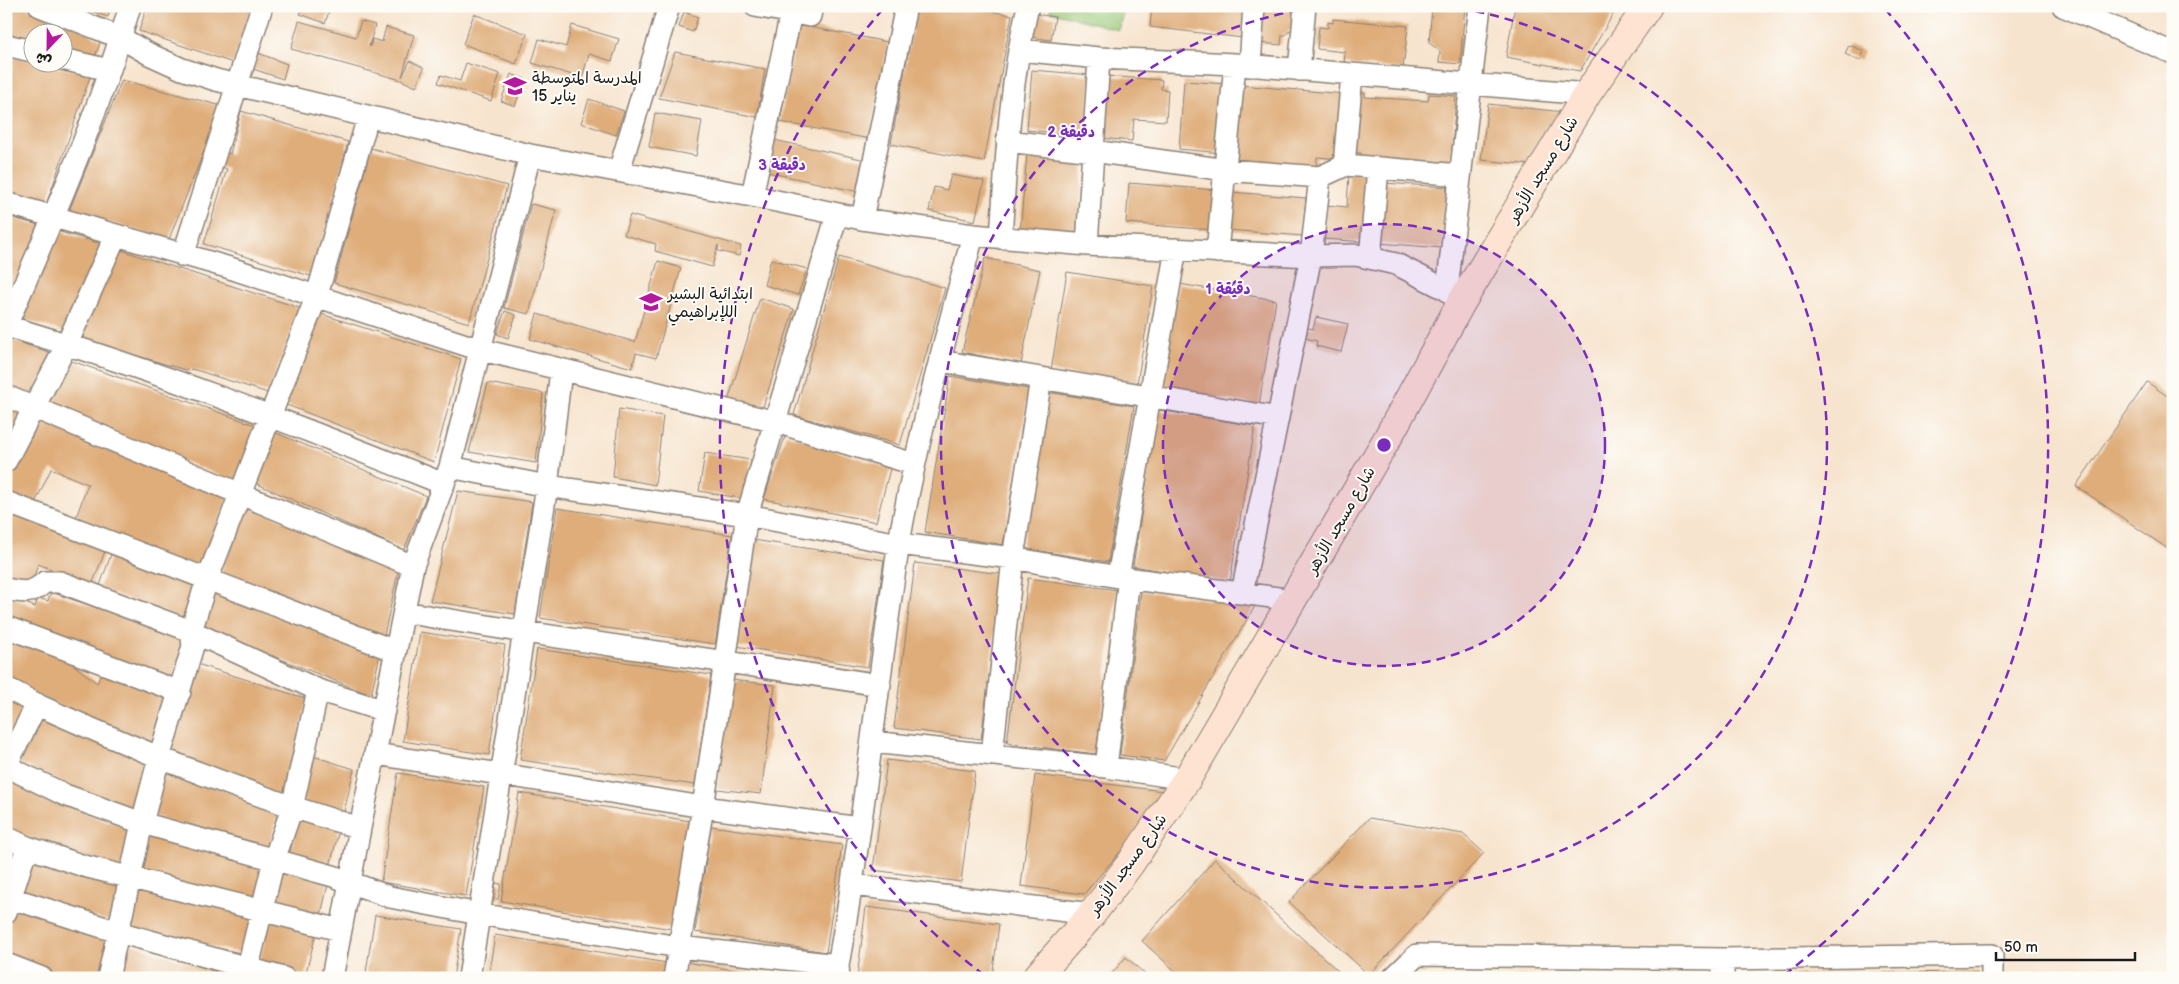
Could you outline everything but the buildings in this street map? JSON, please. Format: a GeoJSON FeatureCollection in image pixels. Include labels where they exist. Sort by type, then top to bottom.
{"type":"FeatureCollection","features":[{"type":"Feature","properties":{"kind":"street"},"geometry":{"type":"LineString","coordinates":[[40,6],[120,38],[149,54],[182,68],[237,86],[530,155],[752,196],[862,219],[973,235],[1217,252],[1311,256],[1356,255],[1396,264],[1454,297],[1460,175],[1480,6]]}},
{"type":"Feature","properties":{"kind":"street"},"geometry":{"type":"LineString","coordinates":[[130,6],[109,70],[54,216],[6,326],[67,344],[271,416],[447,475],[547,486],[747,515],[899,544],[1013,558],[1124,578],[1294,600]]}},
{"type":"Feature","properties":{"kind":"street"},"geometry":{"type":"LineString","coordinates":[[183,256],[262,6]]}},
{"type":"Feature","properties":{"kind":"street"},"geometry":{"type":"LineString","coordinates":[[619,171],[669,6]]}},
{"type":"Feature","properties":{"kind":"street"},"geometry":{"type":"LineString","coordinates":[[755,6],[810,16],[812,6]]}},
{"type":"Feature","properties":{"kind":"street"},"geometry":{"type":"LineString","coordinates":[[862,219],[906,6]]}},
{"type":"Feature","properties":{"kind":"street"},"geometry":{"type":"LineString","coordinates":[[1217,252],[1226,170],[1242,65],[1254,6]]}},
{"type":"Feature","properties":{"kind":"street"},"geometry":{"type":"LineString","coordinates":[[1299,70],[1305,6]]}},
{"type":"Feature","properties":{"kind":"street"},"geometry":{"type":"LineString","coordinates":[[2063,6],[2173,53]]}},
{"type":"Feature","properties":{"kind":"street"},"geometry":{"type":"LineString","coordinates":[[1000,238],[1007,142],[1026,7]]}},
{"type":"Feature","properties":{"kind":"street","name":"شارع مسجد الأزهر"},"geometry":{"type":"LineString","coordinates":[[1036,978],[1092,914],[1130,864],[1187,779],[1387,439],[1454,297],[1642,11]]}},
{"type":"Feature","properties":{"kind":"street"},"geometry":{"type":"LineString","coordinates":[[752,196],[791,13]]}},
{"type":"Feature","properties":{"kind":"street"},"geometry":{"type":"LineString","coordinates":[[6,45],[22,49]]}},
{"type":"Feature","properties":{"kind":"street"},"geometry":{"type":"LineString","coordinates":[[1019,50],[1099,58],[1242,65],[1587,94]]}},
{"type":"Feature","properties":{"kind":"street"},"geometry":{"type":"LineString","coordinates":[[1087,244],[1099,58]]}},
{"type":"Feature","properties":{"kind":"street"},"geometry":{"type":"LineString","coordinates":[[72,61],[109,70]]}},
{"type":"Feature","properties":{"kind":"street"},"geometry":{"type":"LineString","coordinates":[[1346,166],[1345,154],[1352,74]]}},
{"type":"Feature","properties":{"kind":"street"},"geometry":{"type":"LineString","coordinates":[[108,978],[142,823],[159,758],[193,646],[191,630],[207,580],[317,295],[368,118]]}},
{"type":"Feature","properties":{"kind":"street"},"geometry":{"type":"LineString","coordinates":[[1007,142],[1093,151],[1226,170],[1320,178],[1346,166],[1460,175]]}},
{"type":"Feature","properties":{"kind":"street"},"geometry":{"type":"LineString","coordinates":[[332,978],[413,566],[447,475],[530,155]]}},
{"type":"Feature","properties":{"kind":"street"},"geometry":{"type":"LineString","coordinates":[[1370,258],[1378,168]]}},
{"type":"Feature","properties":{"kind":"street"},"geometry":{"type":"LineString","coordinates":[[1242,593],[1311,256],[1320,178]]}},
{"type":"Feature","properties":{"kind":"street"},"geometry":{"type":"LineString","coordinates":[[6,203],[317,295],[478,350],[776,422],[914,464]]}},
{"type":"Feature","properties":{"kind":"street"},"geometry":{"type":"LineString","coordinates":[[674,978],[703,806],[747,515],[837,214]]}},
{"type":"Feature","properties":{"kind":"street"},"geometry":{"type":"LineString","coordinates":[[6,461],[67,344],[116,235]]}},
{"type":"Feature","properties":{"kind":"street"},"geometry":{"type":"LineString","coordinates":[[37,704],[6,766],[65,795],[142,823],[333,876],[390,897],[479,914],[838,971],[853,885],[899,544],[914,464],[973,235]]}},
{"type":"Feature","properties":{"kind":"street"},"geometry":{"type":"LineString","coordinates":[[1106,767],[1124,578],[1150,397],[1176,249]]}},
{"type":"Feature","properties":{"kind":"street"},"geometry":{"type":"LineString","coordinates":[[940,361],[1278,418]]}},
{"type":"Feature","properties":{"kind":"street"},"geometry":{"type":"LineString","coordinates":[[469,978],[503,774],[523,633],[547,486],[561,371]]}},
{"type":"Feature","properties":{"kind":"street"},"geometry":{"type":"LineString","coordinates":[[992,755],[1013,558],[1040,378]]}},
{"type":"Feature","properties":{"kind":"street"},"geometry":{"type":"LineString","coordinates":[[6,396],[413,566]]}},
{"type":"Feature","properties":{"kind":"street"},"geometry":{"type":"LineString","coordinates":[[6,502],[395,651]]}},
{"type":"Feature","properties":{"kind":"street"},"geometry":{"type":"LineString","coordinates":[[6,589],[24,593],[36,590],[45,582],[60,582],[191,630],[318,690],[384,711]]}},
{"type":"Feature","properties":{"kind":"street"},"geometry":{"type":"LineString","coordinates":[[404,612],[523,633],[880,685]]}},
{"type":"Feature","properties":{"kind":"street"},"geometry":{"type":"LineString","coordinates":[[6,627],[180,692]]}},
{"type":"Feature","properties":{"kind":"street"},"geometry":{"type":"LineString","coordinates":[[6,688],[37,704],[159,758],[292,808],[360,828]]}},
{"type":"Feature","properties":{"kind":"street"},"geometry":{"type":"LineString","coordinates":[[240,973],[262,910],[274,860],[292,808],[318,690]]}},
{"type":"Feature","properties":{"kind":"street"},"geometry":{"type":"LineString","coordinates":[[872,742],[1106,767],[1187,779]]}},
{"type":"Feature","properties":{"kind":"street"},"geometry":{"type":"LineString","coordinates":[[376,754],[703,806],[860,828]]}},
{"type":"Feature","properties":{"kind":"street"},"geometry":{"type":"LineString","coordinates":[[6,837],[27,847],[130,879],[340,930]]}},
{"type":"Feature","properties":{"kind":"street"},"geometry":{"type":"LineString","coordinates":[[27,847],[9,905],[118,932],[240,973],[284,978]]}},
{"type":"Feature","properties":{"kind":"street"},"geometry":{"type":"LineString","coordinates":[[853,885],[1092,914]]}},
{"type":"Feature","properties":{"kind":"street"},"geometry":{"type":"LineString","coordinates":[[1417,955],[1417,978]]}},
{"type":"Feature","properties":{"kind":"street"},"geometry":{"type":"LineString","coordinates":[[1393,978],[1417,955],[1723,968],[1992,956],[1992,978]]}},
{"type":"Feature","properties":{"kind":"street"},"geometry":{"type":"LineString","coordinates":[[6,964],[42,978]]}},
{"type":"Feature","properties":{"kind":"green space"},"geometry":{"type":"Polygon","coordinates":[[[1051,6],[1125,6],[1118,30],[1050,11],[1051,6]]]}},
{"type":"Feature","properties":{"kind":"place","name":"المدرسة المتوسطة 15 يناير"},"geometry":{"type":"Point","coordinates":[515,86]}},
{"type":"Feature","properties":{"kind":"place","name":"ابتدائية البشير اللإبراهيمي"},"geometry":{"type":"Point","coordinates":[651,302]}}]}
